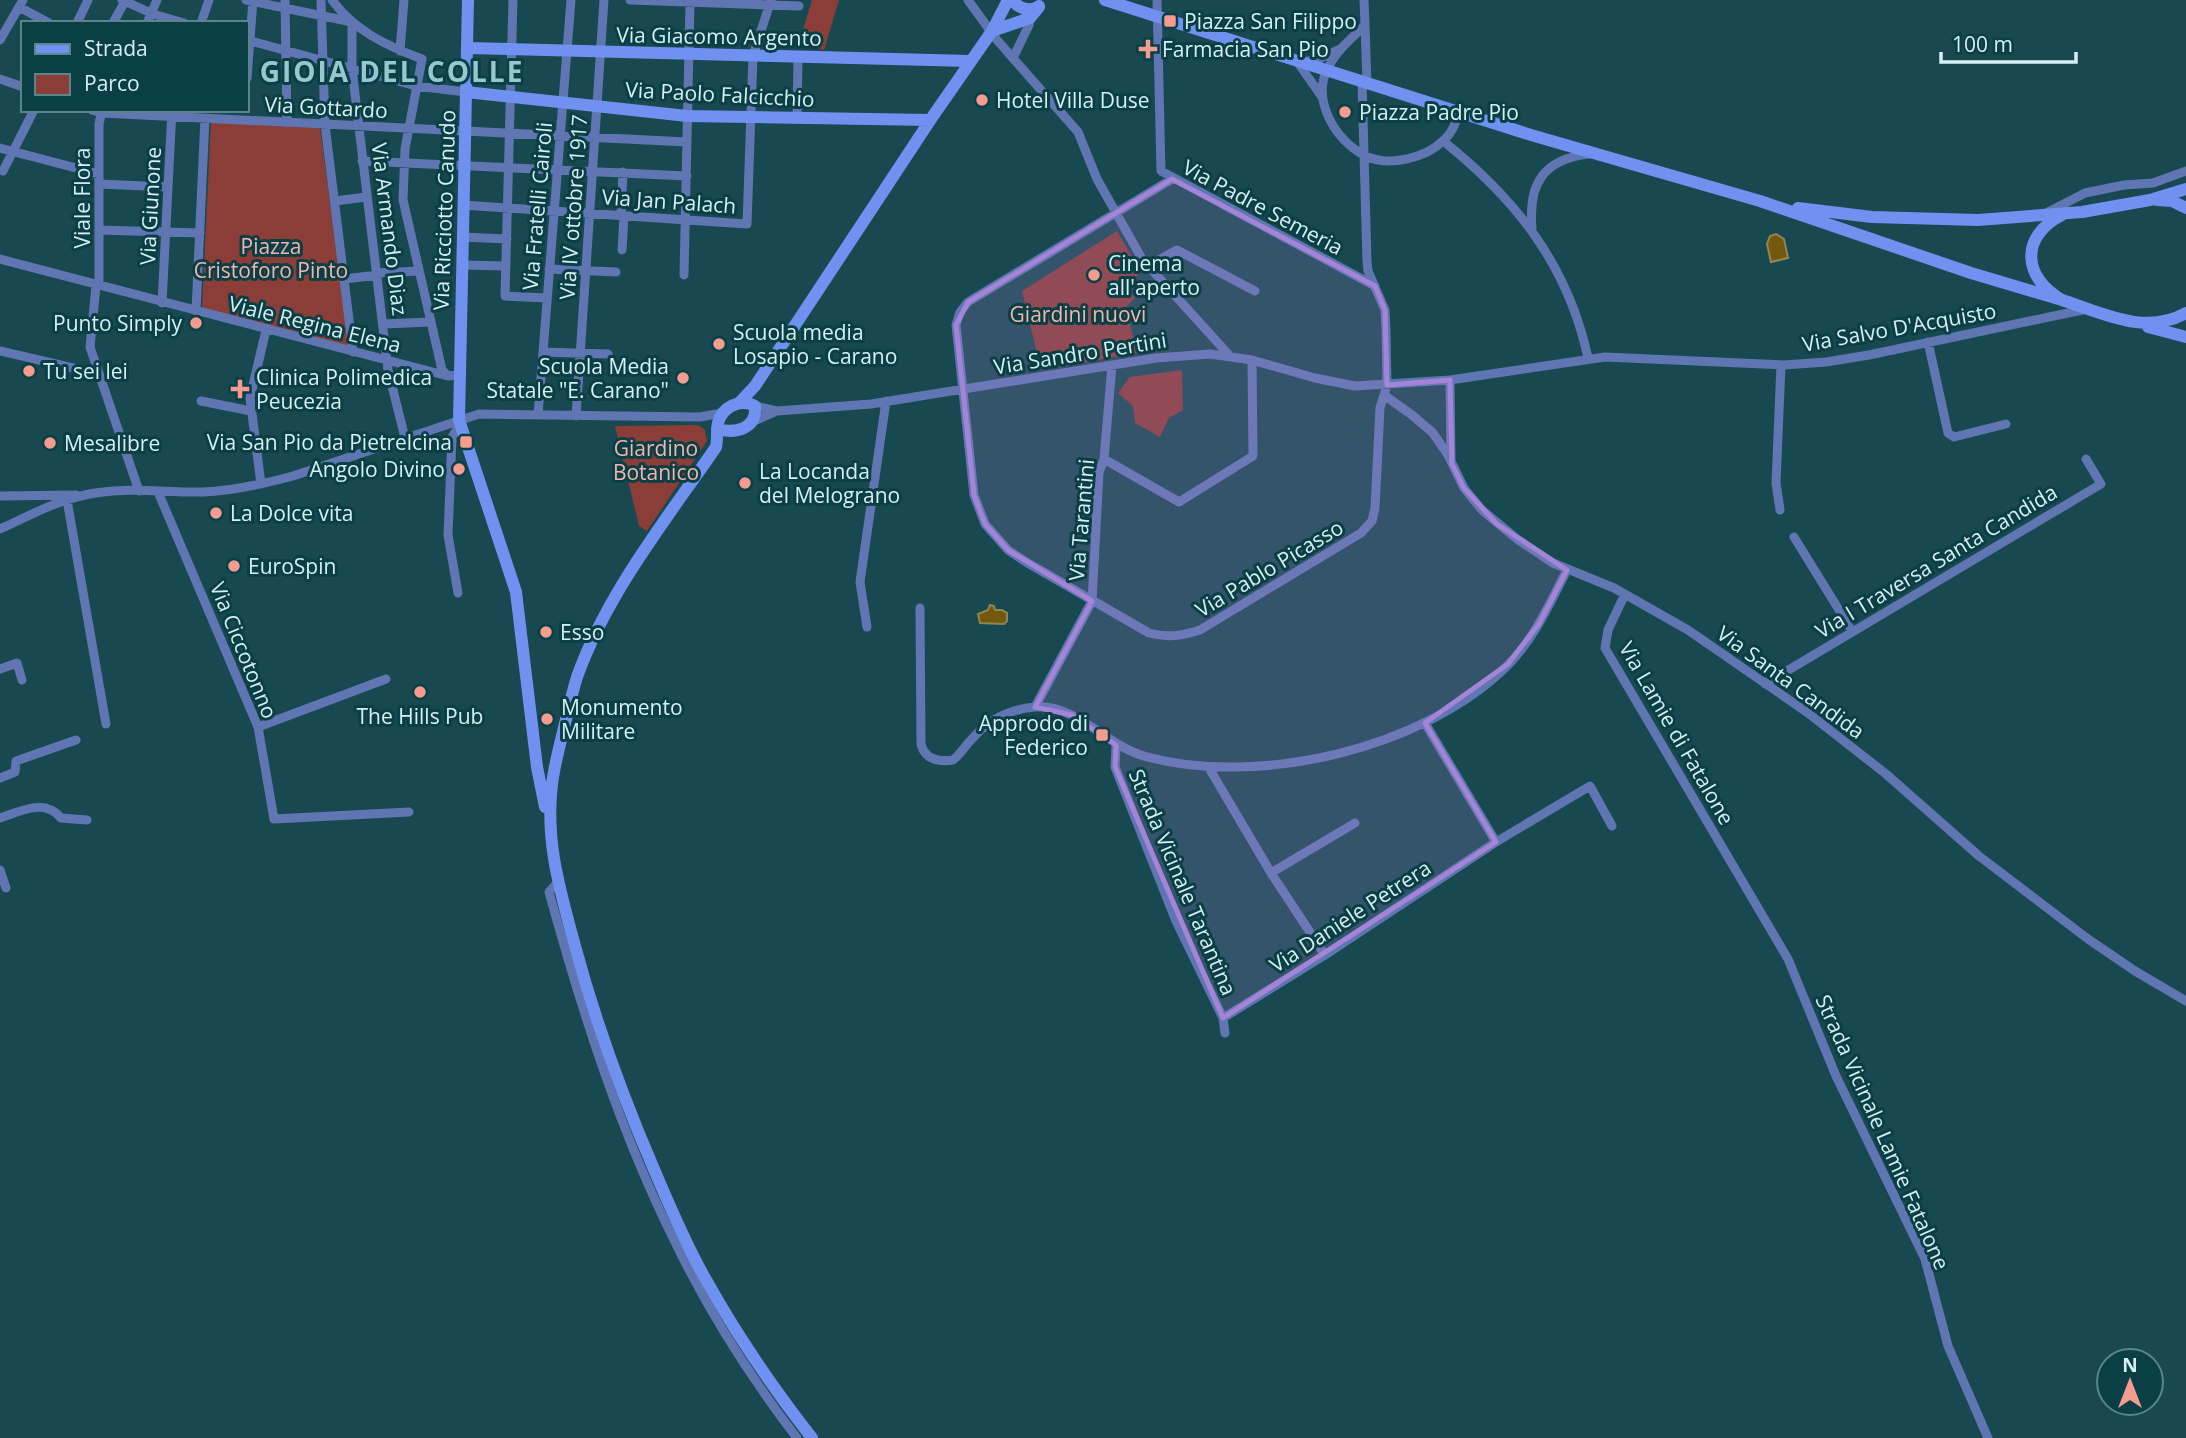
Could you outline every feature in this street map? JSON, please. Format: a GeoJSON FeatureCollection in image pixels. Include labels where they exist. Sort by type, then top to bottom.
{"type":"FeatureCollection","features":[{"type":"Feature","properties":{"kind":"main road","name":"Via Ricciotto Canudo"},"geometry":{"type":"LineString","coordinates":[[459,422],[454,375],[465,164],[468,0]]}},
{"type":"Feature","properties":{"kind":"main road"},"geometry":{"type":"LineString","coordinates":[[718,442],[722,413],[748,404],[755,386],[1011,0],[1023,8],[1034,9],[1041,3]]}},
{"type":"Feature","properties":{"kind":"main road"},"geometry":{"type":"LineString","coordinates":[[1105,0],[1594,153],[1760,201],[1972,273],[2186,337]]}},
{"type":"Feature","properties":{"kind":"main road"},"geometry":{"type":"LineString","coordinates":[[992,31],[1030,18],[1041,3]]}},
{"type":"Feature","properties":{"kind":"main road","name":"Via Giacomo Argento"},"geometry":{"type":"LineString","coordinates":[[467,48],[970,61]]}},
{"type":"Feature","properties":{"kind":"main road","name":"Via Paolo Falcicchio"},"geometry":{"type":"LineString","coordinates":[[466,92],[687,116],[930,120]]}},
{"type":"Feature","properties":{"kind":"main road"},"geometry":{"type":"LineString","coordinates":[[1760,201],[1812,211],[1974,221],[2064,214],[2150,200],[2186,189]]}},
{"type":"Feature","properties":{"kind":"main road"},"geometry":{"type":"LineString","coordinates":[[2150,200],[2172,201],[2186,208]]}},
{"type":"Feature","properties":{"kind":"main road"},"geometry":{"type":"LineString","coordinates":[[2062,300],[2044,287],[2037,278],[2031,254],[2035,237],[2045,226],[2064,214]]}},
{"type":"Feature","properties":{"kind":"main road"},"geometry":{"type":"LineString","coordinates":[[2124,320],[2155,324],[2186,313]]}},
{"type":"Feature","properties":{"kind":"main road"},"geometry":{"type":"LineString","coordinates":[[549,830],[554,774],[570,703],[586,656],[627,578],[718,442],[751,422],[755,414],[748,404]]}},
{"type":"Feature","properties":{"kind":"main road"},"geometry":{"type":"LineString","coordinates":[[459,422],[516,592],[537,767],[558,881],[580,965],[614,1069],[681,1231],[724,1310],[812,1438]]}},
{"type":"Feature","properties":{"kind":"main road"},"geometry":{"type":"LineString","coordinates":[[718,429],[738,431]]}},
{"type":"Feature","properties":{"kind":"street"},"geometry":{"type":"LineString","coordinates":[[79,21],[89,0]]}},
{"type":"Feature","properties":{"kind":"street"},"geometry":{"type":"LineString","coordinates":[[150,18],[157,0]]}},
{"type":"Feature","properties":{"kind":"street"},"geometry":{"type":"LineString","coordinates":[[202,21],[209,0]]}},
{"type":"Feature","properties":{"kind":"street"},"geometry":{"type":"LineString","coordinates":[[248,60],[251,0],[285,4],[352,22]]}},
{"type":"Feature","properties":{"kind":"street"},"geometry":{"type":"LineString","coordinates":[[321,0],[325,124],[353,352]]}},
{"type":"Feature","properties":{"kind":"street"},"geometry":{"type":"LineString","coordinates":[[332,0],[352,22],[376,40],[422,59],[408,129],[403,200],[442,370],[454,375]]}},
{"type":"Feature","properties":{"kind":"street"},"geometry":{"type":"LineString","coordinates":[[400,51],[404,0]]}},
{"type":"Feature","properties":{"kind":"street"},"geometry":{"type":"LineString","coordinates":[[513,0],[505,296],[547,298]]}},
{"type":"Feature","properties":{"kind":"street","name":"Via Fratelli Cairoli"},"geometry":{"type":"LineString","coordinates":[[538,415],[571,0]]}},
{"type":"Feature","properties":{"kind":"street","name":"Via IV ottobre 1917"},"geometry":{"type":"LineString","coordinates":[[576,416],[604,0]]}},
{"type":"Feature","properties":{"kind":"street"},"geometry":{"type":"LineString","coordinates":[[630,0],[770,2],[799,6]]}},
{"type":"Feature","properties":{"kind":"street"},"geometry":{"type":"LineString","coordinates":[[968,0],[997,40],[1078,132],[1115,215],[1148,266],[1229,355]]}},
{"type":"Feature","properties":{"kind":"street","name":"Via Padre Semeria"},"geometry":{"type":"LineString","coordinates":[[1157,0],[1161,171],[1375,286]]}},
{"type":"Feature","properties":{"kind":"street","name":"Via Pablo Picasso"},"geometry":{"type":"LineString","coordinates":[[1172,179],[968,302],[960,312],[956,325],[974,495],[985,524],[1008,550],[1046,575],[1149,633],[1167,637],[1200,630],[1365,530],[1372,521],[1380,408],[1385,390],[1385,310],[1367,261],[1364,0]]}},
{"type":"Feature","properties":{"kind":"street"},"geometry":{"type":"LineString","coordinates":[[114,21],[123,1],[150,18],[170,21]]}},
{"type":"Feature","properties":{"kind":"street"},"geometry":{"type":"LineString","coordinates":[[684,275],[690,2]]}},
{"type":"Feature","properties":{"kind":"street"},"geometry":{"type":"LineString","coordinates":[[751,117],[752,56],[770,2]]}},
{"type":"Feature","properties":{"kind":"street"},"geometry":{"type":"LineString","coordinates":[[0,40],[21,4],[46,21]]}},
{"type":"Feature","properties":{"kind":"street"},"geometry":{"type":"LineString","coordinates":[[285,4],[287,122]]}},
{"type":"Feature","properties":{"kind":"street"},"geometry":{"type":"LineString","coordinates":[[1013,58],[1030,18]]}},
{"type":"Feature","properties":{"kind":"street","name":"Via Armando Diaz"},"geometry":{"type":"LineString","coordinates":[[352,22],[352,69],[366,197],[388,361],[405,438]]}},
{"type":"Feature","properties":{"kind":"street"},"geometry":{"type":"LineString","coordinates":[[1322,99],[1327,70],[1342,48],[1365,25]]}},
{"type":"Feature","properties":{"kind":"street"},"geometry":{"type":"LineString","coordinates":[[249,41],[416,86],[466,92]]}},
{"type":"Feature","properties":{"kind":"street"},"geometry":{"type":"LineString","coordinates":[[1342,48],[1319,59],[1300,61],[1333,124],[1353,147],[1364,155],[1387,160],[1412,158],[1443,141],[1453,129],[1459,111]]}},
{"type":"Feature","properties":{"kind":"street"},"geometry":{"type":"LineString","coordinates":[[797,118],[798,57]]}},
{"type":"Feature","properties":{"kind":"street"},"geometry":{"type":"LineString","coordinates":[[0,79],[21,86]]}},
{"type":"Feature","properties":{"kind":"street"},"geometry":{"type":"LineString","coordinates":[[3,171],[33,112]]}},
{"type":"Feature","properties":{"kind":"street","name":"Viale Flora"},"geometry":{"type":"LineString","coordinates":[[99,112],[99,280],[90,340],[139,491]]}},
{"type":"Feature","properties":{"kind":"street","name":"Via Gottardo"},"geometry":{"type":"LineString","coordinates":[[123,112],[205,118],[243,115],[287,122],[687,142]]}},
{"type":"Feature","properties":{"kind":"street","name":"Via Giunone"},"geometry":{"type":"LineString","coordinates":[[162,303],[172,114]]}},
{"type":"Feature","properties":{"kind":"street","name":"Via Jan Palach"},"geometry":{"type":"LineString","coordinates":[[463,205],[747,224],[751,117]]}},
{"type":"Feature","properties":{"kind":"street"},"geometry":{"type":"LineString","coordinates":[[196,311],[205,118]]}},
{"type":"Feature","properties":{"kind":"street"},"geometry":{"type":"LineString","coordinates":[[1443,141],[1496,187],[1532,230],[1557,270],[1573,306],[1588,358]]}},
{"type":"Feature","properties":{"kind":"street"},"geometry":{"type":"LineString","coordinates":[[0,148],[99,174]]}},
{"type":"Feature","properties":{"kind":"street"},"geometry":{"type":"LineString","coordinates":[[1532,230],[1532,201],[1541,175],[1561,160],[1594,153]]}},
{"type":"Feature","properties":{"kind":"street"},"geometry":{"type":"LineString","coordinates":[[362,161],[687,176]]}},
{"type":"Feature","properties":{"kind":"street"},"geometry":{"type":"LineString","coordinates":[[2040,216],[2085,193],[2124,185],[2153,183],[2186,171]]}},
{"type":"Feature","properties":{"kind":"street"},"geometry":{"type":"LineString","coordinates":[[622,250],[623,172]]}},
{"type":"Feature","properties":{"kind":"street"},"geometry":{"type":"LineString","coordinates":[[99,184],[168,187]]}},
{"type":"Feature","properties":{"kind":"street"},"geometry":{"type":"LineString","coordinates":[[335,201],[366,197]]}},
{"type":"Feature","properties":{"kind":"street"},"geometry":{"type":"LineString","coordinates":[[99,230],[200,233]]}},
{"type":"Feature","properties":{"kind":"street"},"geometry":{"type":"LineString","coordinates":[[462,237],[507,239]]}},
{"type":"Feature","properties":{"kind":"street"},"geometry":{"type":"LineString","coordinates":[[1148,266],[1177,250],[1255,292]]}},
{"type":"Feature","properties":{"kind":"street","name":"Viale Regina Elena"},"geometry":{"type":"LineString","coordinates":[[0,260],[388,361],[454,375]]}},
{"type":"Feature","properties":{"kind":"street"},"geometry":{"type":"LineString","coordinates":[[461,265],[506,266]]}},
{"type":"Feature","properties":{"kind":"street"},"geometry":{"type":"LineString","coordinates":[[549,269],[615,272]]}},
{"type":"Feature","properties":{"kind":"street"},"geometry":{"type":"LineString","coordinates":[[345,279],[419,271]]}},
{"type":"Feature","properties":{"kind":"street","name":"Via Salvo D'Acquisto"},"geometry":{"type":"LineString","coordinates":[[1385,390],[1588,358],[1663,358],[1781,365],[1826,362],[2089,308]]}},
{"type":"Feature","properties":{"kind":"street"},"geometry":{"type":"LineString","coordinates":[[384,324],[430,322]]}},
{"type":"Feature","properties":{"kind":"street"},"geometry":{"type":"LineString","coordinates":[[261,484],[250,398],[266,330]]}},
{"type":"Feature","properties":{"kind":"street"},"geometry":{"type":"LineString","coordinates":[[1928,342],[1948,433],[1954,437],[2007,424]]}},
{"type":"Feature","properties":{"kind":"street"},"geometry":{"type":"LineString","coordinates":[[0,351],[99,374]]}},
{"type":"Feature","properties":{"kind":"street"},"geometry":{"type":"LineString","coordinates":[[543,352],[608,354]]}},
{"type":"Feature","properties":{"kind":"street","name":"Via Sandro Pertini"},"geometry":{"type":"LineString","coordinates":[[777,411],[886,401],[1182,355],[1229,355],[1340,384],[1385,390]]}},
{"type":"Feature","properties":{"kind":"street"},"geometry":{"type":"LineString","coordinates":[[1104,459],[1179,502],[1253,456],[1252,360]]}},
{"type":"Feature","properties":{"kind":"street","name":"Via Tarantini"},"geometry":{"type":"LineString","coordinates":[[1035,707],[1092,601],[1099,473],[1104,459],[1111,365]]}},
{"type":"Feature","properties":{"kind":"street"},"geometry":{"type":"LineString","coordinates":[[1780,510],[1776,483],[1781,365]]}},
{"type":"Feature","properties":{"kind":"street"},"geometry":{"type":"LineString","coordinates":[[1450,380],[1452,464]]}},
{"type":"Feature","properties":{"kind":"street","name":"Via Santa Candida"},"geometry":{"type":"LineString","coordinates":[[1385,390],[1433,433],[1464,488],[1497,524],[1538,555],[1625,594],[1666,616],[1765,684],[1860,754],[1979,856],[2088,939],[2186,1001]]}},
{"type":"Feature","properties":{"kind":"street"},"geometry":{"type":"LineString","coordinates":[[201,401],[251,411]]}},
{"type":"Feature","properties":{"kind":"street"},"geometry":{"type":"LineString","coordinates":[[867,626],[860,582],[886,401]]}},
{"type":"Feature","properties":{"kind":"street"},"geometry":{"type":"LineString","coordinates":[[748,404],[777,411]]}},
{"type":"Feature","properties":{"kind":"street"},"geometry":{"type":"LineString","coordinates":[[751,422],[777,411]]}},
{"type":"Feature","properties":{"kind":"street"},"geometry":{"type":"LineString","coordinates":[[0,496],[139,491],[205,492],[261,484],[485,414],[700,417],[722,413]]}},
{"type":"Feature","properties":{"kind":"street"},"geometry":{"type":"LineString","coordinates":[[700,417],[718,429]]}},
{"type":"Feature","properties":{"kind":"street"},"geometry":{"type":"LineString","coordinates":[[458,593],[448,535],[453,437],[459,422]]}},
{"type":"Feature","properties":{"kind":"street","name":"Via I Traversa Santa Candida"},"geometry":{"type":"LineString","coordinates":[[1765,684],[2101,484],[2086,459]]}},
{"type":"Feature","properties":{"kind":"street","name":"Via Ciccotonno"},"geometry":{"type":"LineString","coordinates":[[158,492],[258,727],[274,819],[409,812]]}},
{"type":"Feature","properties":{"kind":"street"},"geometry":{"type":"LineString","coordinates":[[0,529],[66,500],[84,495]]}},
{"type":"Feature","properties":{"kind":"street"},"geometry":{"type":"LineString","coordinates":[[66,500],[106,724]]}},
{"type":"Feature","properties":{"kind":"street"},"geometry":{"type":"LineString","coordinates":[[1794,537],[1853,631]]}},
{"type":"Feature","properties":{"kind":"street"},"geometry":{"type":"LineString","coordinates":[[920,608],[921,744],[927,756],[941,761],[953,760],[995,719],[1024,709],[1047,707],[1072,715],[1116,744],[1141,756],[1209,768],[1284,764],[1334,755],[1378,742],[1425,723],[1478,689],[1508,664],[1539,624],[1567,570]]}},
{"type":"Feature","properties":{"kind":"street","name":"Via Lamie di Fatalone"},"geometry":{"type":"LineString","coordinates":[[1625,594],[1608,630],[1605,648],[1724,850]]}},
{"type":"Feature","properties":{"kind":"street"},"geometry":{"type":"LineString","coordinates":[[0,669],[17,663],[22,680]]}},
{"type":"Feature","properties":{"kind":"street"},"geometry":{"type":"LineString","coordinates":[[258,727],[386,679]]}},
{"type":"Feature","properties":{"kind":"street"},"geometry":{"type":"LineString","coordinates":[[1425,723],[1496,842]]}},
{"type":"Feature","properties":{"kind":"street"},"geometry":{"type":"LineString","coordinates":[[0,778],[15,772],[16,761],[76,740]]}},
{"type":"Feature","properties":{"kind":"street","name":"Strada Vicinale Tarantina"},"geometry":{"type":"LineString","coordinates":[[1116,744],[1115,767],[1176,921],[1223,1018],[1225,1033]]}},
{"type":"Feature","properties":{"kind":"street"},"geometry":{"type":"LineString","coordinates":[[1209,768],[1271,873],[1325,955]]}},
{"type":"Feature","properties":{"kind":"street","name":"Via Daniele Petrera"},"geometry":{"type":"LineString","coordinates":[[1223,1018],[1325,955],[1496,842],[1590,786],[1612,826]]}},
{"type":"Feature","properties":{"kind":"street"},"geometry":{"type":"LineString","coordinates":[[0,818],[44,807],[54,810],[61,818],[87,820]]}},
{"type":"Feature","properties":{"kind":"street"},"geometry":{"type":"LineString","coordinates":[[1271,873],[1354,823]]}},
{"type":"Feature","properties":{"kind":"street","name":"Strada Vicinale Lamie Fatalone"},"geometry":{"type":"LineString","coordinates":[[1724,850],[1788,958],[1836,1076],[1925,1259],[1948,1346],[1988,1438]]}},
{"type":"Feature","properties":{"kind":"street"},"geometry":{"type":"LineString","coordinates":[[0,870],[6,888]]}},
{"type":"Feature","properties":{"kind":"street"},"geometry":{"type":"LineString","coordinates":[[558,881],[549,892],[579,995],[605,1074],[651,1189],[676,1244],[759,1388],[797,1438]]}},
{"type":"Feature","properties":{"kind":"highlighted area"},"geometry":{"type":"Polygon","coordinates":[[[1172,179],[1375,286],[1385,310],[1387,385],[1450,380],[1452,464],[1464,488],[1497,524],[1567,570],[1539,624],[1508,664],[1425,723],[1496,842],[1223,1018],[1115,767],[1116,745],[1072,715],[1035,707],[1092,601],[1008,550],[985,524],[974,495],[956,325],[968,302],[1172,179]]]}},
{"type":"Feature","properties":{"kind":"green space"},"geometry":{"type":"Polygon","coordinates":[[[812,0],[839,0],[824,50],[799,43],[812,0]]]}},
{"type":"Feature","properties":{"kind":"green space","name":"Piazza Cristoforo Pinto"},"geometry":{"type":"Polygon","coordinates":[[[211,121],[320,127],[349,347],[202,308],[211,121]]]}},
{"type":"Feature","properties":{"kind":"green space","name":"Giardini nuovi"},"geometry":{"type":"Polygon","coordinates":[[[1117,231],[1141,272],[1125,287],[1135,298],[1126,307],[1137,353],[1041,370],[1022,291],[1117,231]]]}},
{"type":"Feature","properties":{"kind":"green space"},"geometry":{"type":"Polygon","coordinates":[[[1182,370],[1183,410],[1169,418],[1160,437],[1135,423],[1133,406],[1118,393],[1130,377],[1182,370]]]}},
{"type":"Feature","properties":{"kind":"green space","name":"Giardino Botanico"},"geometry":{"type":"Polygon","coordinates":[[[698,425],[705,430],[707,441],[647,531],[639,526],[615,426],[698,425]]]}},
{"type":"Feature","properties":{"kind":"shaded area"},"geometry":{"type":"Polygon","coordinates":[[[1776,234],[1784,239],[1788,258],[1771,262],[1767,244],[1770,236],[1776,234]]]}},
{"type":"Feature","properties":{"kind":"shaded area"},"geometry":{"type":"Polygon","coordinates":[[[990,605],[994,606],[995,610],[1007,613],[1007,621],[1004,624],[980,623],[978,614],[988,610],[990,605]]]}},
{"type":"Feature","properties":{"kind":"place","name":"Piazza San Filippo"},"geometry":{"type":"Point","coordinates":[1170,21]}},
{"type":"Feature","properties":{"kind":"place","name":"Farmacia San Pio"},"geometry":{"type":"Point","coordinates":[1148,49]}},
{"type":"Feature","properties":{"kind":"place","name":"Hotel Villa Duse"},"geometry":{"type":"Point","coordinates":[982,100]}},
{"type":"Feature","properties":{"kind":"place","name":"Piazza Padre Pio"},"geometry":{"type":"Point","coordinates":[1345,112]}},
{"type":"Feature","properties":{"kind":"place","name":"Cinema all'aperto"},"geometry":{"type":"Point","coordinates":[1094,275]}},
{"type":"Feature","properties":{"kind":"place","name":"Punto Simply"},"geometry":{"type":"Point","coordinates":[196,323]}},
{"type":"Feature","properties":{"kind":"place","name":"Scuola media Losapio - Carano"},"geometry":{"type":"Point","coordinates":[719,344]}},
{"type":"Feature","properties":{"kind":"place","name":"Tu sei lei"},"geometry":{"type":"Point","coordinates":[29,371]}},
{"type":"Feature","properties":{"kind":"place","name":"Scuola Media Statale \"E. Carano\""},"geometry":{"type":"Point","coordinates":[683,378]}},
{"type":"Feature","properties":{"kind":"place","name":"Clinica Polimedica Peucezia"},"geometry":{"type":"Point","coordinates":[240,389]}},
{"type":"Feature","properties":{"kind":"place","name":"Via San Pio da Pietrelcina"},"geometry":{"type":"Point","coordinates":[466,442]}},
{"type":"Feature","properties":{"kind":"place","name":"Mesalibre"},"geometry":{"type":"Point","coordinates":[50,443]}},
{"type":"Feature","properties":{"kind":"place","name":"Angolo Divino"},"geometry":{"type":"Point","coordinates":[459,469]}},
{"type":"Feature","properties":{"kind":"place","name":"La Locanda del Melograno"},"geometry":{"type":"Point","coordinates":[745,483]}},
{"type":"Feature","properties":{"kind":"place","name":"La Dolce vita"},"geometry":{"type":"Point","coordinates":[216,513]}},
{"type":"Feature","properties":{"kind":"place","name":"EuroSpin"},"geometry":{"type":"Point","coordinates":[234,566]}},
{"type":"Feature","properties":{"kind":"place","name":"Esso"},"geometry":{"type":"Point","coordinates":[546,632]}},
{"type":"Feature","properties":{"kind":"place","name":"The Hills Pub"},"geometry":{"type":"Point","coordinates":[420,692]}},
{"type":"Feature","properties":{"kind":"place","name":"Monumento Militare"},"geometry":{"type":"Point","coordinates":[547,719]}},
{"type":"Feature","properties":{"kind":"place","name":"Approdo di Federico"},"geometry":{"type":"Point","coordinates":[1102,735]}},
{"type":"Feature","properties":{"kind":"district","name":"GIOIA DEL COLLE"},"geometry":{"type":"Point","coordinates":[392,71]}}]}
